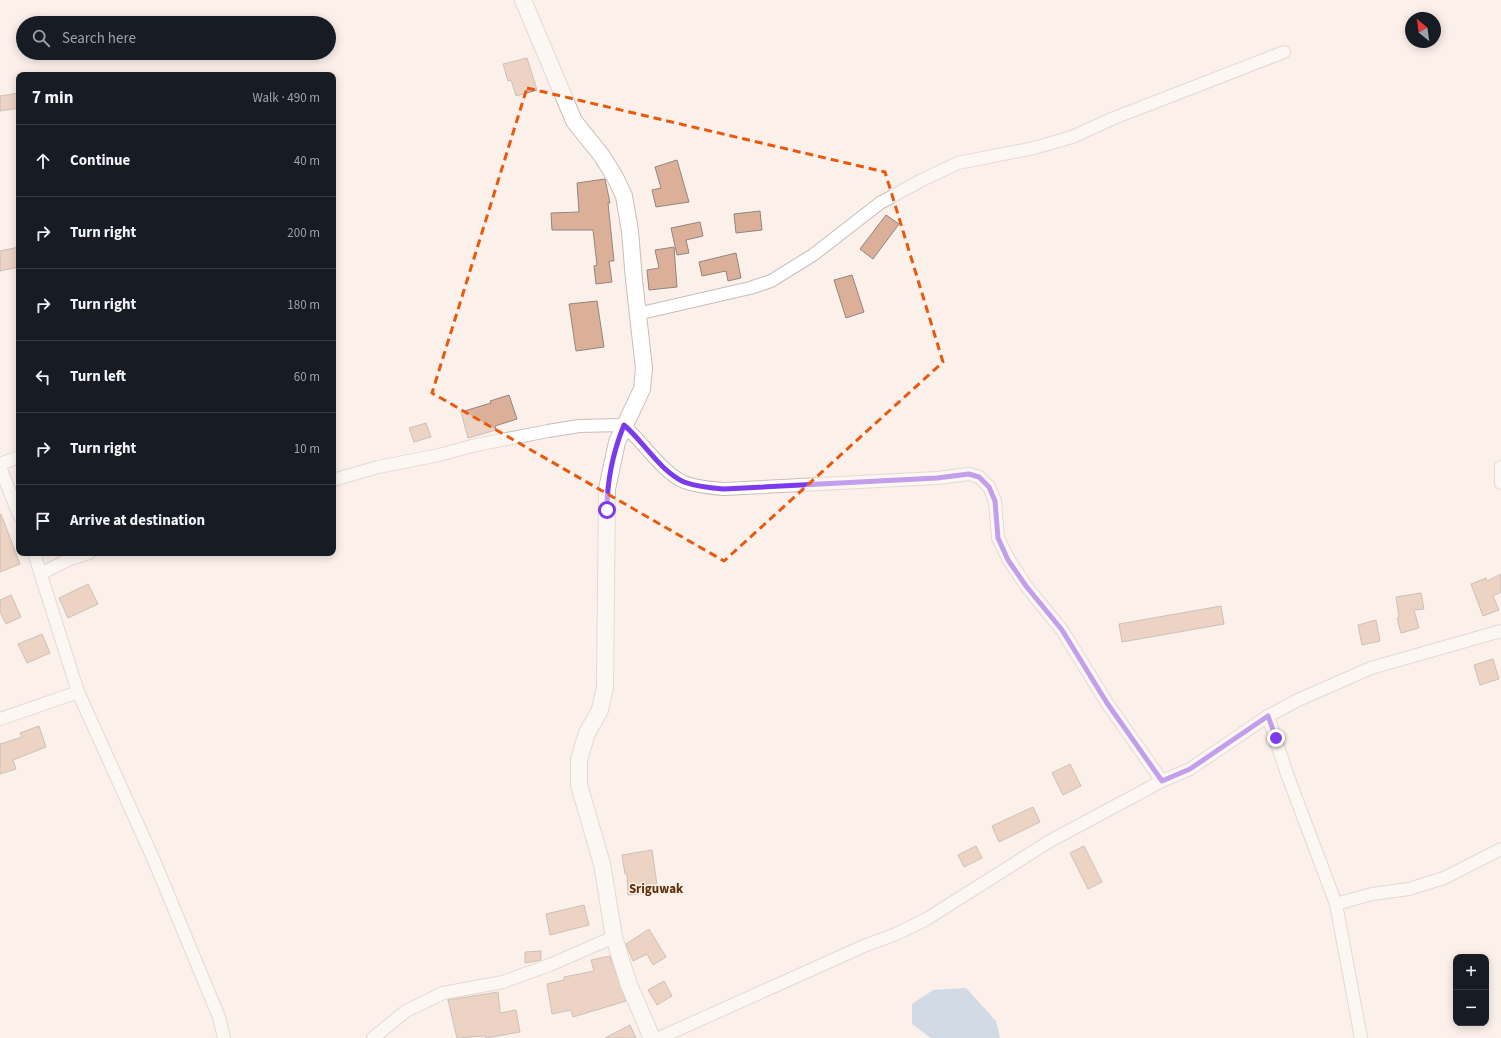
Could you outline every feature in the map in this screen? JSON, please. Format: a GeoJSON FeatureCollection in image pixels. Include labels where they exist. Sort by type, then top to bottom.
{"type":"FeatureCollection","features":[{"type":"Feature","properties":{"kind":"street"},"geometry":{"type":"LineString","coordinates":[[523,0],[574,122],[605,162],[615,177],[624,196],[630,231],[637,314],[644,368],[642,389],[617,442],[607,489],[605,687],[600,710],[587,733],[579,760],[579,785],[602,864],[614,938],[629,985],[652,1038]]}},
{"type":"Feature","properties":{"kind":"street"},"geometry":{"type":"LineString","coordinates":[[637,314],[750,288],[771,280],[813,255],[880,203],[922,180],[958,163],[1034,148],[1072,137],[1114,118],[1284,52]]}},
{"type":"Feature","properties":{"kind":"street"},"geometry":{"type":"LineString","coordinates":[[336,479],[378,467],[439,455],[476,445],[548,430],[579,426],[624,425],[667,470],[683,481],[700,486],[724,489],[937,478],[969,474],[979,477],[989,487],[995,501],[998,538],[1008,560],[1026,586],[1062,630],[1107,703],[1162,781]]}},
{"type":"Feature","properties":{"kind":"street"},"geometry":{"type":"LineString","coordinates":[[16,458],[0,466],[16,507]]}},
{"type":"Feature","properties":{"kind":"street"},"geometry":{"type":"LineString","coordinates":[[1501,467],[1501,483]]}},
{"type":"Feature","properties":{"kind":"street"},"geometry":{"type":"LineString","coordinates":[[35,556],[42,573],[78,692],[153,858],[219,1017],[224,1038]]}},
{"type":"Feature","properties":{"kind":"street"},"geometry":{"type":"LineString","coordinates":[[42,573],[80,556]]}},
{"type":"Feature","properties":{"kind":"street"},"geometry":{"type":"LineString","coordinates":[[659,1038],[925,920],[1050,841],[1162,781],[1190,769],[1268,716],[1316,692],[1371,668],[1501,631]]}},
{"type":"Feature","properties":{"kind":"street"},"geometry":{"type":"LineString","coordinates":[[0,719],[78,692]]}},
{"type":"Feature","properties":{"kind":"street"},"geometry":{"type":"LineString","coordinates":[[1268,716],[1287,774],[1336,904],[1360,1038]]}},
{"type":"Feature","properties":{"kind":"street"},"geometry":{"type":"LineString","coordinates":[[1336,904],[1372,894],[1409,889],[1444,878],[1501,849]]}},
{"type":"Feature","properties":{"kind":"street"},"geometry":{"type":"LineString","coordinates":[[373,1038],[406,1011],[443,993],[503,982],[552,964],[614,938]]}},
{"type":"Feature","properties":{"kind":"highlighted area"},"geometry":{"type":"Polygon","coordinates":[[[527,88],[885,172],[943,362],[724,561],[432,393],[527,88]]]}},
{"type":"Feature","properties":{"kind":"water"},"geometry":{"type":"Polygon","coordinates":[[[966,988],[996,1021],[1000,1038],[931,1038],[912,1024],[912,1004],[933,990],[966,988]]]}},
{"type":"Feature","properties":{"kind":"building"},"geometry":{"type":"Polygon","coordinates":[[[527,58],[537,90],[516,96],[511,80],[508,81],[503,64],[527,58]]]}},
{"type":"Feature","properties":{"kind":"building"},"geometry":{"type":"Polygon","coordinates":[[[16,93],[16,108],[0,111],[0,96],[16,93]]]}},
{"type":"Feature","properties":{"kind":"building"},"geometry":{"type":"Polygon","coordinates":[[[677,160],[689,202],[656,207],[652,190],[661,188],[655,167],[677,160]]]}},
{"type":"Feature","properties":{"kind":"building"},"geometry":{"type":"Polygon","coordinates":[[[605,179],[610,203],[608,203],[614,261],[609,261],[612,282],[596,284],[594,266],[597,265],[593,230],[552,230],[551,213],[579,212],[577,183],[605,179]]]}},
{"type":"Feature","properties":{"kind":"building"},"geometry":{"type":"Polygon","coordinates":[[[760,211],[762,230],[736,233],[734,214],[760,211]]]}},
{"type":"Feature","properties":{"kind":"building"},"geometry":{"type":"Polygon","coordinates":[[[886,215],[899,224],[873,259],[860,249],[886,215]]]}},
{"type":"Feature","properties":{"kind":"building"},"geometry":{"type":"Polygon","coordinates":[[[700,222],[703,236],[686,240],[689,253],[677,255],[671,228],[700,222]]]}},
{"type":"Feature","properties":{"kind":"building"},"geometry":{"type":"Polygon","coordinates":[[[674,247],[677,287],[649,290],[647,270],[659,268],[655,250],[674,247]]]}},
{"type":"Feature","properties":{"kind":"building"},"geometry":{"type":"Polygon","coordinates":[[[16,248],[16,268],[0,271],[0,251],[16,248]]]}},
{"type":"Feature","properties":{"kind":"building"},"geometry":{"type":"Polygon","coordinates":[[[736,253],[741,278],[728,281],[726,271],[702,276],[699,262],[736,253]]]}},
{"type":"Feature","properties":{"kind":"building"},"geometry":{"type":"Polygon","coordinates":[[[852,275],[864,312],[846,318],[834,280],[852,275]]]}},
{"type":"Feature","properties":{"kind":"building"},"geometry":{"type":"Polygon","coordinates":[[[597,301],[604,347],[576,351],[569,304],[597,301]]]}},
{"type":"Feature","properties":{"kind":"building"},"geometry":{"type":"Polygon","coordinates":[[[509,395],[517,419],[495,426],[496,430],[468,438],[461,412],[491,403],[490,401],[509,395]]]}},
{"type":"Feature","properties":{"kind":"building"},"geometry":{"type":"Polygon","coordinates":[[[426,423],[431,437],[414,442],[409,428],[426,423]]]}},
{"type":"Feature","properties":{"kind":"building"},"geometry":{"type":"Polygon","coordinates":[[[1,514],[20,564],[0,572],[1,514]]]}},
{"type":"Feature","properties":{"kind":"building"},"geometry":{"type":"Polygon","coordinates":[[[1501,574],[1501,592],[1493,596],[1499,610],[1483,616],[1471,584],[1486,578],[1487,581],[1501,574]]]}},
{"type":"Feature","properties":{"kind":"building"},"geometry":{"type":"Polygon","coordinates":[[[88,584],[98,604],[68,618],[59,598],[88,584]]]}},
{"type":"Feature","properties":{"kind":"building"},"geometry":{"type":"Polygon","coordinates":[[[1421,593],[1424,609],[1414,610],[1419,628],[1401,633],[1397,618],[1399,617],[1396,597],[1421,593]]]}},
{"type":"Feature","properties":{"kind":"building"},"geometry":{"type":"Polygon","coordinates":[[[11,595],[21,617],[6,624],[0,612],[0,600],[11,595]]]}},
{"type":"Feature","properties":{"kind":"building"},"geometry":{"type":"Polygon","coordinates":[[[1221,606],[1224,624],[1122,642],[1119,624],[1221,606]]]}},
{"type":"Feature","properties":{"kind":"building"},"geometry":{"type":"Polygon","coordinates":[[[1376,620],[1380,641],[1362,645],[1358,625],[1376,620]]]}},
{"type":"Feature","properties":{"kind":"building"},"geometry":{"type":"Polygon","coordinates":[[[42,634],[50,653],[27,663],[18,644],[42,634]]]}},
{"type":"Feature","properties":{"kind":"building"},"geometry":{"type":"Polygon","coordinates":[[[1493,659],[1499,679],[1480,685],[1474,665],[1493,659]]]}},
{"type":"Feature","properties":{"kind":"building"},"geometry":{"type":"Polygon","coordinates":[[[39,726],[46,747],[13,760],[16,769],[0,774],[0,744],[22,737],[20,733],[39,726]]]}},
{"type":"Feature","properties":{"kind":"building"},"geometry":{"type":"Polygon","coordinates":[[[1070,764],[1081,786],[1063,795],[1052,773],[1070,764]]]}},
{"type":"Feature","properties":{"kind":"building"},"geometry":{"type":"Polygon","coordinates":[[[1033,807],[1040,822],[999,842],[992,826],[1033,807]]]}},
{"type":"Feature","properties":{"kind":"building"},"geometry":{"type":"Polygon","coordinates":[[[976,846],[982,858],[964,867],[958,855],[976,846]]]}},
{"type":"Feature","properties":{"kind":"building"},"geometry":{"type":"Polygon","coordinates":[[[1084,846],[1102,882],[1088,889],[1070,853],[1084,846]]]}},
{"type":"Feature","properties":{"kind":"building"},"geometry":{"type":"Polygon","coordinates":[[[652,850],[658,892],[628,895],[627,874],[625,874],[622,855],[652,850]]]}},
{"type":"Feature","properties":{"kind":"building"},"geometry":{"type":"Polygon","coordinates":[[[584,905],[589,925],[550,935],[546,914],[584,905]]]}},
{"type":"Feature","properties":{"kind":"building"},"geometry":{"type":"Polygon","coordinates":[[[649,929],[666,957],[653,965],[647,954],[633,961],[626,944],[649,929]]]}},
{"type":"Feature","properties":{"kind":"building"},"geometry":{"type":"Polygon","coordinates":[[[541,951],[541,960],[525,963],[525,952],[541,951]]]}},
{"type":"Feature","properties":{"kind":"building"},"geometry":{"type":"Polygon","coordinates":[[[610,956],[626,1001],[573,1017],[571,1010],[552,1014],[547,984],[564,980],[564,977],[594,971],[591,960],[610,956]]]}},
{"type":"Feature","properties":{"kind":"building"},"geometry":{"type":"Polygon","coordinates":[[[664,981],[672,996],[657,1005],[648,990],[664,981]]]}},
{"type":"Feature","properties":{"kind":"building"},"geometry":{"type":"Polygon","coordinates":[[[498,992],[500,1013],[516,1010],[520,1032],[486,1038],[485,1036],[457,1038],[448,1000],[498,992]]]}},
{"type":"Feature","properties":{"kind":"building"},"geometry":{"type":"Polygon","coordinates":[[[630,1025],[636,1038],[605,1038],[630,1025]]]}},
{"type":"Feature","properties":{"kind":"district","name":"Sriguwak"},"geometry":{"type":"Point","coordinates":[656,889]}},
{"type":"Feature","properties":{"kind":"route"},"geometry":{"type":"LineString","coordinates":[[607,510],[607,489],[612,462],[617,442],[624,425],[667,470],[683,481],[700,486],[724,489],[762,488],[798,484],[937,478],[969,474],[979,477],[989,487],[995,501],[998,519],[998,538],[1008,560],[1026,586],[1062,630],[1107,703],[1162,781],[1190,769],[1268,716],[1276,738]]}}]}
